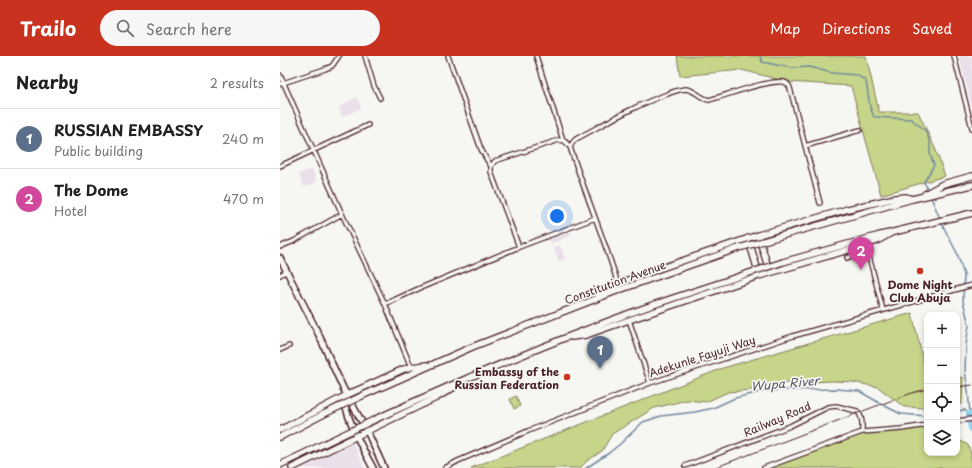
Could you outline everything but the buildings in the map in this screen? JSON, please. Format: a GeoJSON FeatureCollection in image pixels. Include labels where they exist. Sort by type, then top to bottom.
{"type":"FeatureCollection","features":[{"type":"Feature","properties":{"kind":"main road"},"geometry":{"type":"LineString","coordinates":[[570,309],[618,284],[748,238],[848,209],[895,198],[915,198],[943,184],[972,176]]}},
{"type":"Feature","properties":{"kind":"main road","name":"Constitution Avenue"},"geometry":{"type":"LineString","coordinates":[[280,437],[366,394],[472,347],[619,290],[736,249],[915,198],[972,185]]}},
{"type":"Feature","properties":{"kind":"main road"},"geometry":{"type":"LineString","coordinates":[[280,465],[378,418],[470,377],[627,314],[782,262],[972,213]]}},
{"type":"Feature","properties":{"kind":"main road"},"geometry":{"type":"LineString","coordinates":[[564,338],[586,335],[759,276],[869,244],[890,233]]}},
{"type":"Feature","properties":{"kind":"main road"},"geometry":{"type":"LineString","coordinates":[[758,235],[769,273]]}},
{"type":"Feature","properties":{"kind":"main road"},"geometry":{"type":"LineString","coordinates":[[748,238],[759,276]]}},
{"type":"Feature","properties":{"kind":"main road"},"geometry":{"type":"LineString","coordinates":[[280,430],[345,396],[411,367],[433,364]]}},
{"type":"Feature","properties":{"kind":"main road"},"geometry":{"type":"LineString","coordinates":[[292,468],[436,398],[470,377]]}},
{"type":"Feature","properties":{"kind":"street"},"geometry":{"type":"LineString","coordinates":[[282,84],[332,66],[339,56]]}},
{"type":"Feature","properties":{"kind":"street"},"geometry":{"type":"LineString","coordinates":[[365,56],[374,86],[380,98]]}},
{"type":"Feature","properties":{"kind":"street"},"geometry":{"type":"LineString","coordinates":[[448,56],[481,149],[491,166],[491,172],[519,247]]}},
{"type":"Feature","properties":{"kind":"street"},"geometry":{"type":"LineString","coordinates":[[536,56],[563,140],[570,147],[618,284]]}},
{"type":"Feature","properties":{"kind":"street"},"geometry":{"type":"LineString","coordinates":[[954,56],[972,128]]}},
{"type":"Feature","properties":{"kind":"street"},"geometry":{"type":"LineString","coordinates":[[280,75],[282,84],[385,304],[411,367]]}},
{"type":"Feature","properties":{"kind":"street"},"geometry":{"type":"LineString","coordinates":[[570,147],[576,138],[650,100],[673,92],[688,90],[708,100],[764,84],[783,82],[790,88],[820,203]]}},
{"type":"Feature","properties":{"kind":"street"},"geometry":{"type":"LineString","coordinates":[[280,166],[368,125]]}},
{"type":"Feature","properties":{"kind":"street"},"geometry":{"type":"LineString","coordinates":[[805,146],[860,130]]}},
{"type":"Feature","properties":{"kind":"street"},"geometry":{"type":"LineString","coordinates":[[491,166],[495,161],[558,140],[563,140]]}},
{"type":"Feature","properties":{"kind":"street"},"geometry":{"type":"LineString","coordinates":[[280,247],[294,241],[342,214]]}},
{"type":"Feature","properties":{"kind":"street"},"geometry":{"type":"LineString","coordinates":[[385,304],[519,247],[595,218]]}},
{"type":"Feature","properties":{"kind":"street"},"geometry":{"type":"LineString","coordinates":[[847,258],[868,253],[883,310]]}},
{"type":"Feature","properties":{"kind":"street"},"geometry":{"type":"LineString","coordinates":[[280,258],[318,333],[343,388],[346,409],[356,436],[373,468]]}},
{"type":"Feature","properties":{"kind":"street"},"geometry":{"type":"LineString","coordinates":[[280,274],[287,271]]}},
{"type":"Feature","properties":{"kind":"street","name":"Adekunle Fayuji Way"},"geometry":{"type":"LineString","coordinates":[[445,468],[528,431],[650,383],[793,336],[972,285]]}},
{"type":"Feature","properties":{"kind":"street"},"geometry":{"type":"LineString","coordinates":[[629,320],[650,383]]}},
{"type":"Feature","properties":{"kind":"street"},"geometry":{"type":"LineString","coordinates":[[280,350],[289,346]]}},
{"type":"Feature","properties":{"kind":"street"},"geometry":{"type":"LineString","coordinates":[[345,396],[367,431],[384,468]]}},
{"type":"Feature","properties":{"kind":"street","name":"Railway Road"},"geometry":{"type":"LineString","coordinates":[[685,466],[790,426],[818,411],[833,406],[857,411],[861,416],[862,432]]}},
{"type":"Feature","properties":{"kind":"street"},"geometry":{"type":"LineString","coordinates":[[960,421],[972,419]]}},
{"type":"Feature","properties":{"kind":"street"},"geometry":{"type":"LineString","coordinates":[[764,468],[862,432],[924,425]]}},
{"type":"Feature","properties":{"kind":"shaded area"},"geometry":{"type":"Polygon","coordinates":[[[959,56],[972,56],[972,108],[959,56]]]}},
{"type":"Feature","properties":{"kind":"shaded area"},"geometry":{"type":"Polygon","coordinates":[[[357,97],[361,108],[342,117],[339,107],[357,97]]]}},
{"type":"Feature","properties":{"kind":"shaded area"},"geometry":{"type":"Polygon","coordinates":[[[312,169],[317,182],[304,187],[299,174],[312,169]]]}},
{"type":"Feature","properties":{"kind":"shaded area"},"geometry":{"type":"Polygon","coordinates":[[[568,231],[571,235],[551,244],[549,239],[568,231]]]}},
{"type":"Feature","properties":{"kind":"shaded area"},"geometry":{"type":"Polygon","coordinates":[[[560,245],[565,259],[559,261],[553,247],[560,245]]]}},
{"type":"Feature","properties":{"kind":"shaded area"},"geometry":{"type":"Polygon","coordinates":[[[352,441],[364,468],[298,468],[352,441]]]}},
{"type":"Feature","properties":{"kind":"green space"},"geometry":{"type":"Polygon","coordinates":[[[677,56],[866,56],[879,112],[918,112],[935,148],[945,176],[881,195],[851,86],[788,82],[742,70],[680,76],[677,56]]]}},
{"type":"Feature","properties":{"kind":"green space"},"geometry":{"type":"Polygon","coordinates":[[[912,313],[924,364],[924,408],[904,407],[878,387],[852,382],[833,381],[770,384],[752,390],[728,392],[706,402],[687,400],[654,408],[612,434],[602,451],[587,461],[580,468],[471,468],[723,368],[912,313]]]}},
{"type":"Feature","properties":{"kind":"green space"},"geometry":{"type":"Polygon","coordinates":[[[963,377],[962,404],[960,404],[960,384],[960,378],[963,377]]]}},
{"type":"Feature","properties":{"kind":"green space"},"geometry":{"type":"Polygon","coordinates":[[[516,396],[520,406],[514,409],[510,399],[516,396]]]}},
{"type":"Feature","properties":{"kind":"green space"},"geometry":{"type":"Polygon","coordinates":[[[924,425],[924,456],[960,456],[960,441],[968,445],[971,454],[971,468],[764,468],[862,432],[924,425]]]}},
{"type":"Feature","properties":{"kind":"waterway"},"geometry":{"type":"LineString","coordinates":[[760,56],[762,62],[792,68],[809,67],[832,73],[857,75],[866,81],[870,107],[874,117],[911,119],[925,130],[930,142],[930,154],[934,165],[924,182],[928,190]]}},
{"type":"Feature","properties":{"kind":"waterway"},"geometry":{"type":"LineString","coordinates":[[930,195],[944,228],[957,253],[964,275],[963,301],[969,325],[966,345],[965,371],[970,415]]}},
{"type":"Feature","properties":{"kind":"waterway","name":"Wupa River"},"geometry":{"type":"LineString","coordinates":[[586,468],[609,453],[643,422],[661,416],[695,412],[713,408],[735,398],[765,391],[837,389],[859,391],[901,414],[924,416]]}},
{"type":"Feature","properties":{"kind":"waterway","name":"Wupa River"},"geometry":{"type":"LineString","coordinates":[[960,411],[965,410],[970,415]]}},
{"type":"Feature","properties":{"kind":"waterway"},"geometry":{"type":"LineString","coordinates":[[970,415],[972,428]]}},
{"type":"Feature","properties":{"kind":"tram line"},"geometry":{"type":"LineString","coordinates":[[960,387],[972,385]]}},
{"type":"Feature","properties":{"kind":"tram line"},"geometry":{"type":"LineString","coordinates":[[714,468],[871,408],[924,390]]}},
{"type":"Feature","properties":{"kind":"place","name":"The Dome"},"geometry":{"type":"Point","coordinates":[861,270]}},
{"type":"Feature","properties":{"kind":"place","name":"Dome Night Club Abuja"},"geometry":{"type":"Point","coordinates":[920,271]}},
{"type":"Feature","properties":{"kind":"place","name":"RUSSIAN EMBASSY"},"geometry":{"type":"Point","coordinates":[600,369]}},
{"type":"Feature","properties":{"kind":"place","name":"Embassy of the Russian Federation"},"geometry":{"type":"Point","coordinates":[567,377]}}]}
